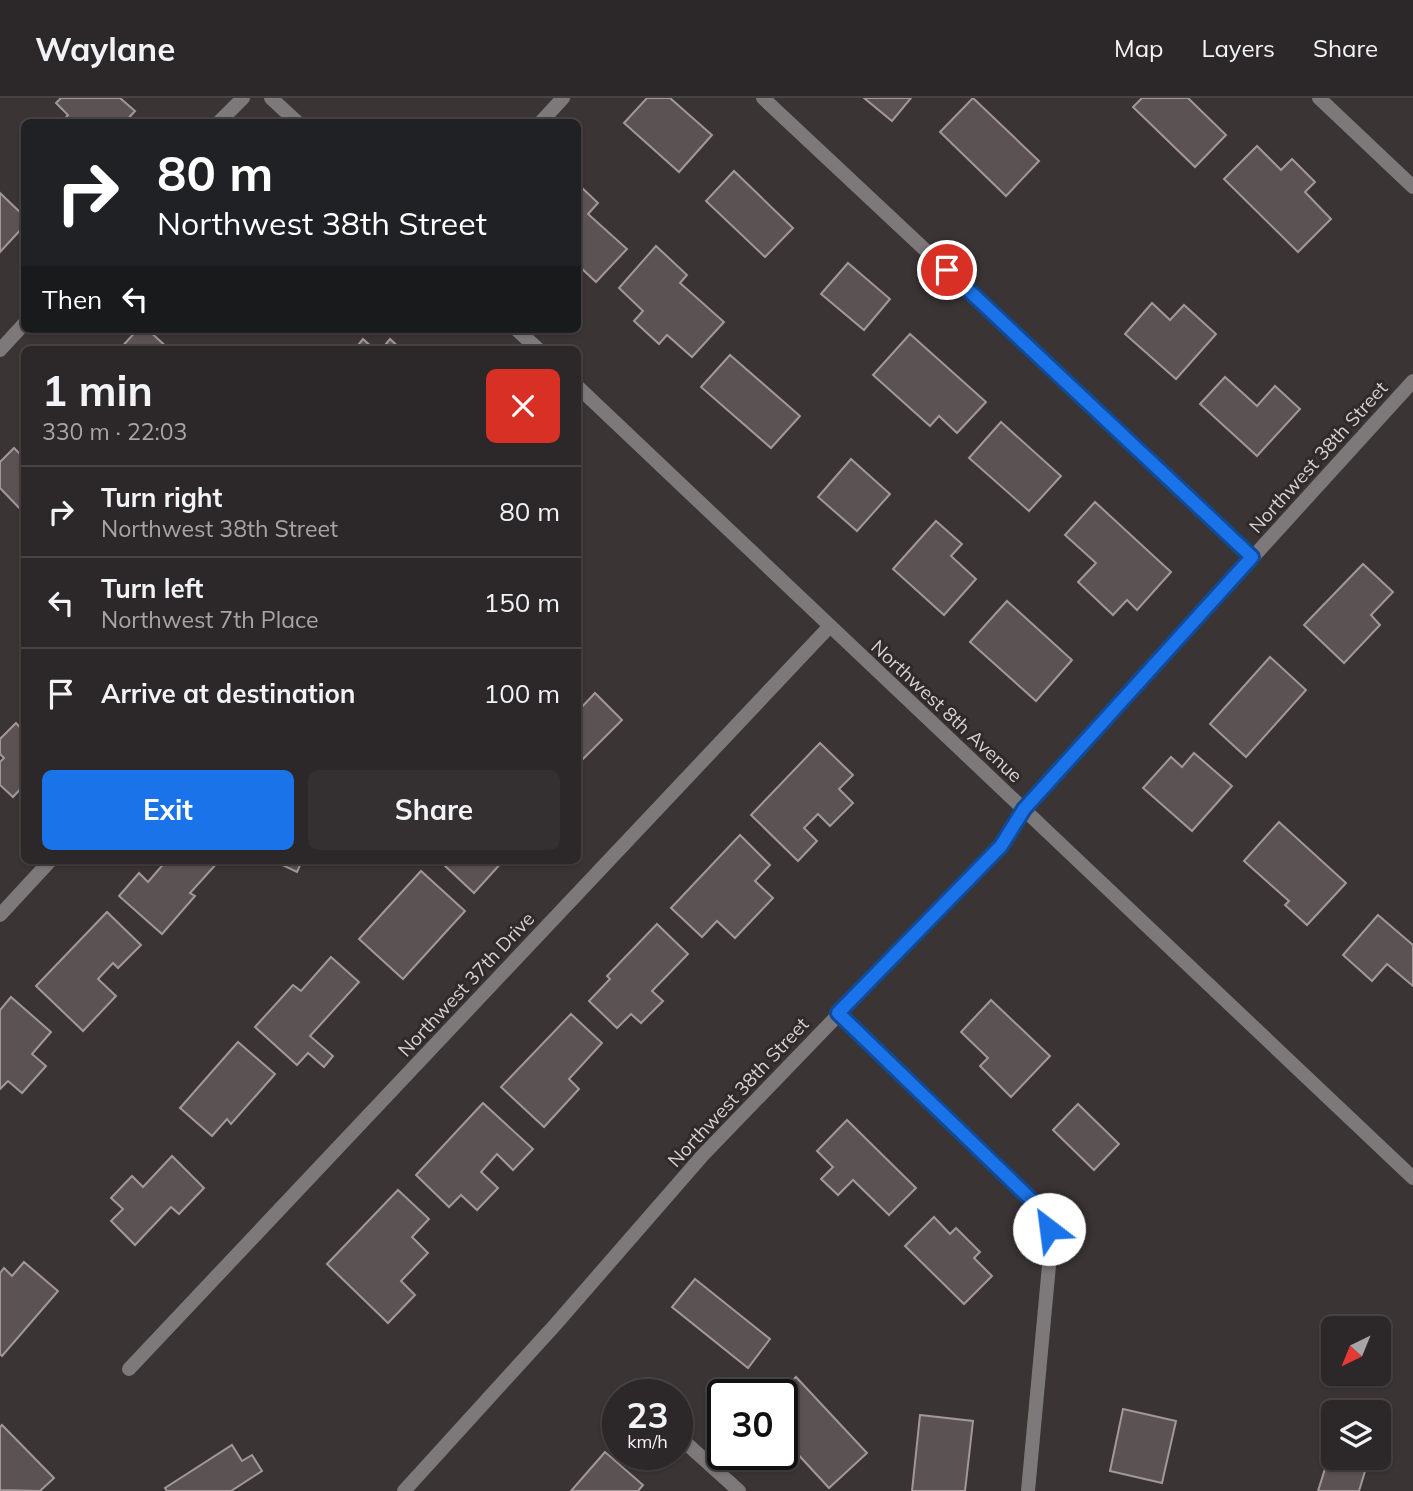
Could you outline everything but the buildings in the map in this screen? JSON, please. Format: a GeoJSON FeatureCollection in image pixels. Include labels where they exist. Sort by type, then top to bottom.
{"type":"FeatureCollection","features":[{"type":"Feature","properties":{"kind":"street"},"geometry":{"type":"LineString","coordinates":[[222,119],[243,98]]}},
{"type":"Feature","properties":{"kind":"street"},"geometry":{"type":"LineString","coordinates":[[271,98],[294,119]]}},
{"type":"Feature","properties":{"kind":"street"},"geometry":{"type":"LineString","coordinates":[[544,119],[563,98]]}},
{"type":"Feature","properties":{"kind":"street"},"geometry":{"type":"LineString","coordinates":[[763,98],[1252,557]]}},
{"type":"Feature","properties":{"kind":"street"},"geometry":{"type":"LineString","coordinates":[[1319,98],[1413,187]]}},
{"type":"Feature","properties":{"kind":"street"},"geometry":{"type":"LineString","coordinates":[[0,350],[21,327]]}},
{"type":"Feature","properties":{"kind":"street","name":"Northwest 38th Street"},"geometry":{"type":"LineString","coordinates":[[404,1491],[564,1315],[703,1155],[1001,846],[1024,809],[1413,381]]}},
{"type":"Feature","properties":{"kind":"street","name":"Northwest 8th Avenue"},"geometry":{"type":"LineString","coordinates":[[581,390],[1413,1178]]}},
{"type":"Feature","properties":{"kind":"street","name":"Northwest 37th Drive"},"geometry":{"type":"LineString","coordinates":[[129,1369],[831,626]]}},
{"type":"Feature","properties":{"kind":"street"},"geometry":{"type":"LineString","coordinates":[[0,915],[47,864]]}},
{"type":"Feature","properties":{"kind":"street"},"geometry":{"type":"LineString","coordinates":[[838,1013],[1046,1214],[1051,1244],[1028,1491]]}},
{"type":"Feature","properties":{"kind":"street"},"geometry":{"type":"LineString","coordinates":[[693,1449],[739,1491]]}},
{"type":"Feature","properties":{"kind":"route"},"geometry":{"type":"LineString","coordinates":[[947,270],[1252,557],[1024,809],[1001,846],[838,1013],[1046,1214],[1049,1229]]}}]}
